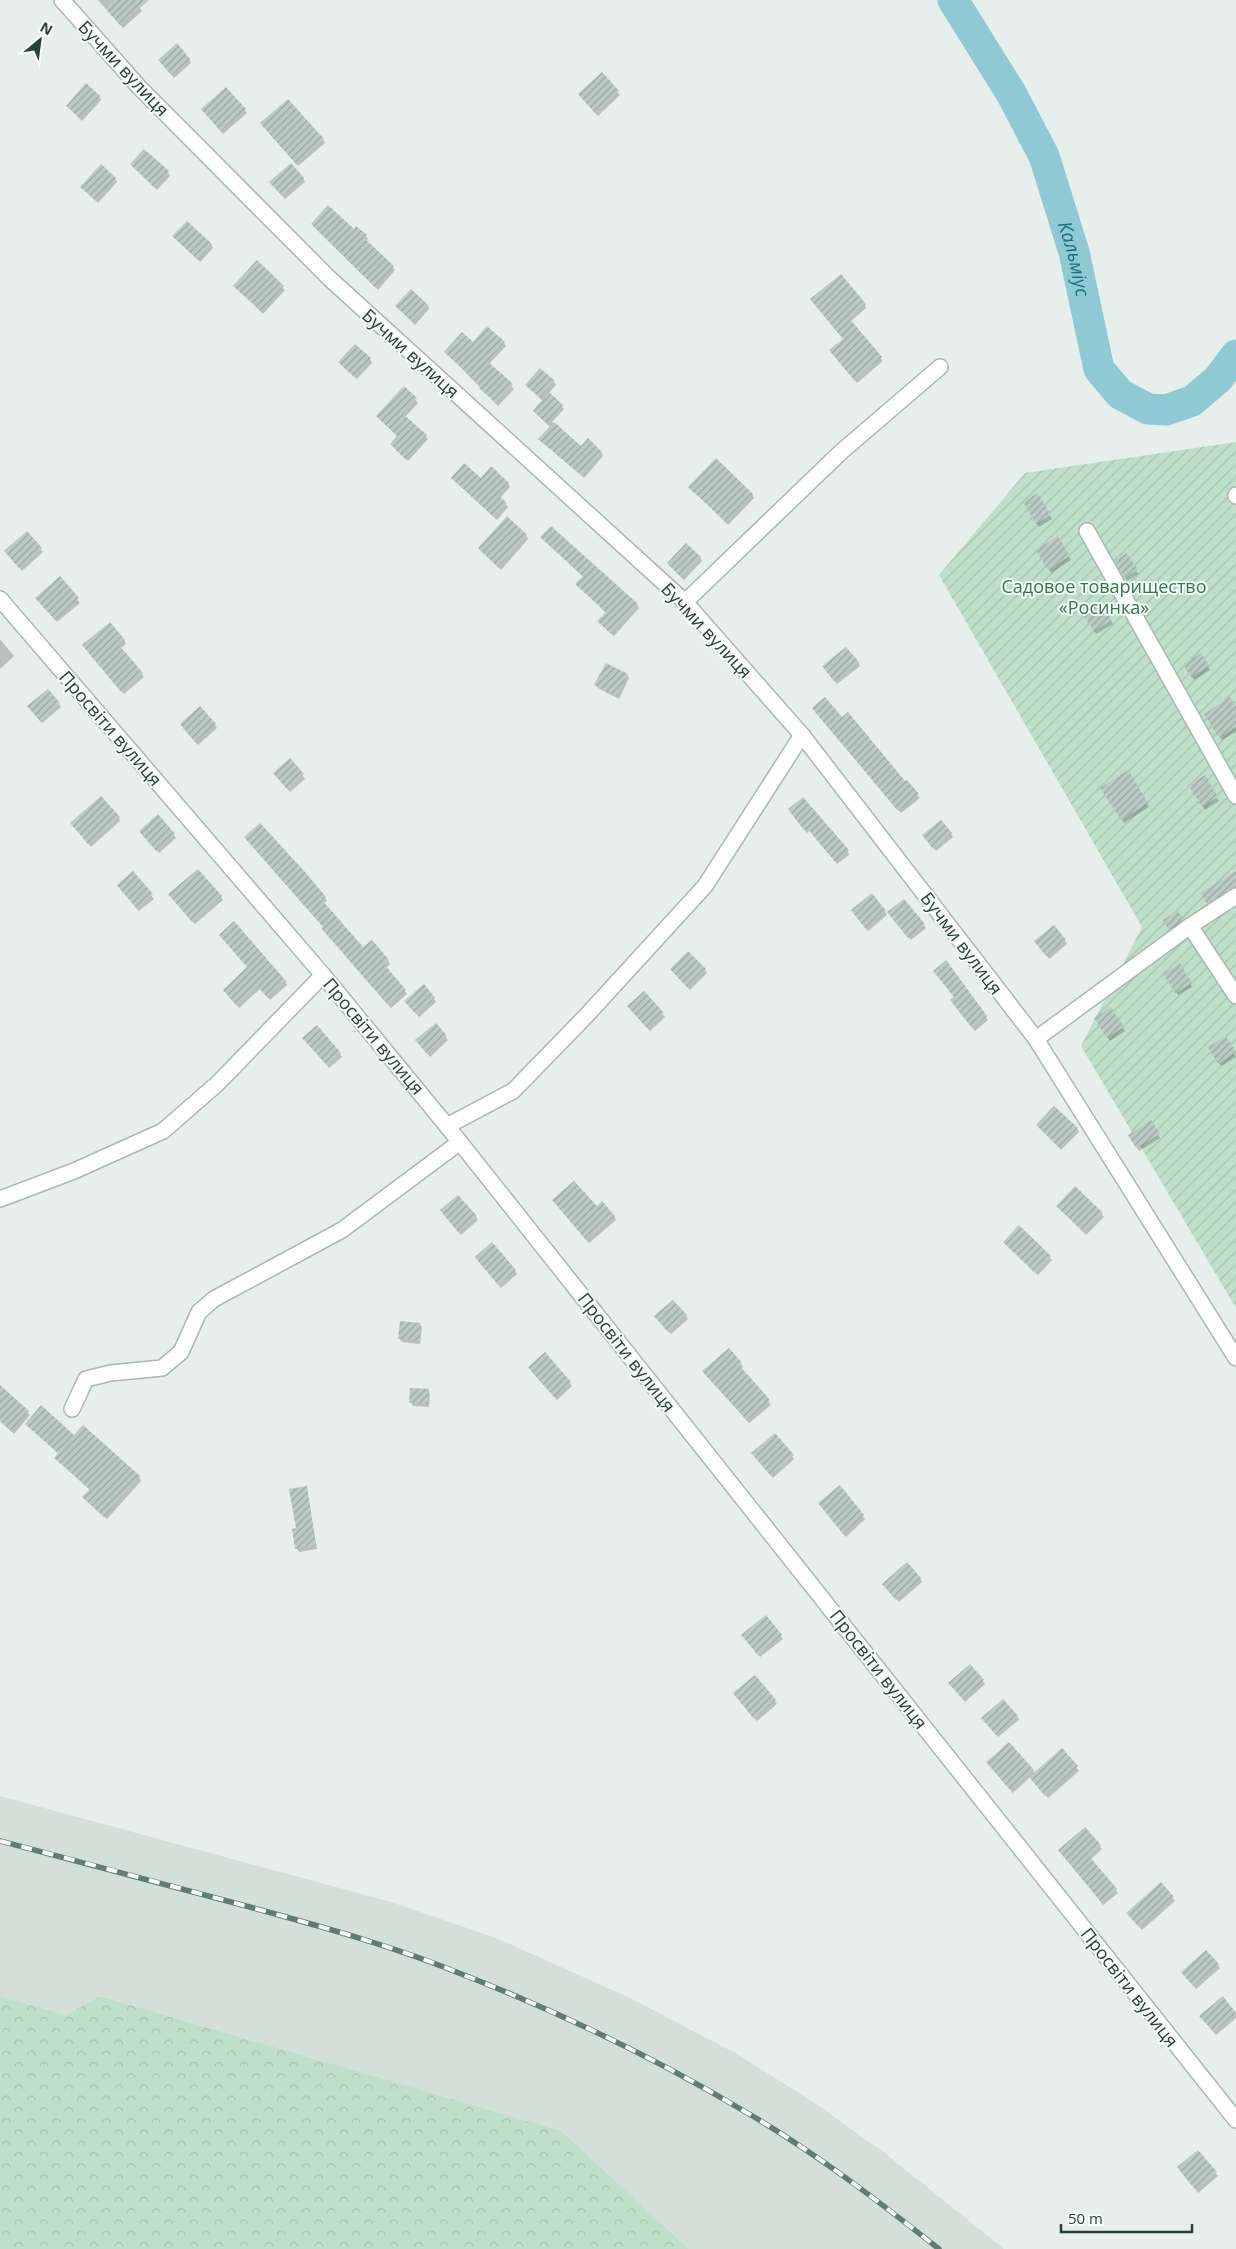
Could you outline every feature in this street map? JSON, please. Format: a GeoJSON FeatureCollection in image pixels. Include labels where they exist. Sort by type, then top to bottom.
{"type":"FeatureCollection","features":[{"type":"Feature","properties":{"kind":"street","name":"Бучми вулиця"},"geometry":{"type":"LineString","coordinates":[[62,0],[139,87],[329,278],[685,602],[802,735],[1036,1039],[1236,1358]]}},
{"type":"Feature","properties":{"kind":"street"},"geometry":{"type":"LineString","coordinates":[[685,602],[841,452],[940,367]]}},
{"type":"Feature","properties":{"kind":"street"},"geometry":{"type":"LineString","coordinates":[[1087,531],[1236,796]]}},
{"type":"Feature","properties":{"kind":"street","name":"Просвіти вулиця"},"geometry":{"type":"LineString","coordinates":[[0,599],[323,975],[447,1126],[1236,2120]]}},
{"type":"Feature","properties":{"kind":"street"},"geometry":{"type":"LineString","coordinates":[[447,1126],[513,1091],[586,1016],[705,886],[802,735]]}},
{"type":"Feature","properties":{"kind":"street"},"geometry":{"type":"LineString","coordinates":[[1036,1039],[1190,926],[1236,896]]}},
{"type":"Feature","properties":{"kind":"street"},"geometry":{"type":"LineString","coordinates":[[1190,926],[1236,996]]}},
{"type":"Feature","properties":{"kind":"street"},"geometry":{"type":"LineString","coordinates":[[0,1200],[74,1171],[163,1131],[217,1084],[323,975]]}},
{"type":"Feature","properties":{"kind":"street"},"geometry":{"type":"LineString","coordinates":[[72,1409],[86,1379],[111,1373],[162,1368],[181,1352],[199,1312],[214,1299],[342,1230],[460,1142]]}},
{"type":"Feature","properties":{"kind":"shaded area"},"geometry":{"type":"Polygon","coordinates":[[[0,1796],[391,1902],[496,1938],[630,1998],[737,2054],[816,2104],[886,2154],[1004,2249],[689,2249],[560,2131],[100,1996],[66,2015],[0,1996],[0,1796]]]}},
{"type":"Feature","properties":{"kind":"green space","name":"Садовое товарищество «Росинка»"},"geometry":{"type":"Polygon","coordinates":[[[1236,442],[1236,1308],[1081,1046],[1142,927],[939,575],[1025,473],[1236,442]]]}},
{"type":"Feature","properties":{"kind":"green space"},"geometry":{"type":"Polygon","coordinates":[[[0,1996],[66,2015],[100,1996],[561,2131],[689,2249],[0,2249],[0,1996]]]}},
{"type":"Feature","properties":{"kind":"building"},"geometry":{"type":"Polygon","coordinates":[[[115,0],[149,0],[120,25],[105,8],[115,0]]]}},
{"type":"Feature","properties":{"kind":"building"},"geometry":{"type":"Polygon","coordinates":[[[177,43],[190,59],[172,75],[158,60],[177,43]]]}},
{"type":"Feature","properties":{"kind":"building"},"geometry":{"type":"Polygon","coordinates":[[[602,72],[619,91],[595,113],[578,94],[602,72]]]}},
{"type":"Feature","properties":{"kind":"building"},"geometry":{"type":"Polygon","coordinates":[[[86,83],[100,96],[80,118],[66,106],[86,83]]]}},
{"type":"Feature","properties":{"kind":"building"},"geometry":{"type":"Polygon","coordinates":[[[226,87],[246,109],[221,131],[201,109],[226,87]]]}},
{"type":"Feature","properties":{"kind":"building"},"geometry":{"type":"Polygon","coordinates":[[[288,99],[324,139],[296,164],[260,123],[288,99]]]}},
{"type":"Feature","properties":{"kind":"building"},"geometry":{"type":"Polygon","coordinates":[[[144,149],[169,171],[154,187],[130,164],[144,149]]]}},
{"type":"Feature","properties":{"kind":"building"},"geometry":{"type":"Polygon","coordinates":[[[291,163],[304,178],[282,196],[269,182],[291,163]]]}},
{"type":"Feature","properties":{"kind":"building"},"geometry":{"type":"Polygon","coordinates":[[[101,164],[116,178],[95,200],[80,187],[101,164]]]}},
{"type":"Feature","properties":{"kind":"building"},"geometry":{"type":"Polygon","coordinates":[[[328,205],[354,229],[356,226],[367,235],[364,238],[394,266],[375,287],[311,224],[328,205]]]}},
{"type":"Feature","properties":{"kind":"building"},"geometry":{"type":"Polygon","coordinates":[[[187,221],[212,244],[198,260],[172,236],[187,221]]]}},
{"type":"Feature","properties":{"kind":"building"},"geometry":{"type":"Polygon","coordinates":[[[257,260],[284,286],[261,311],[233,286],[257,260]]]}},
{"type":"Feature","properties":{"kind":"building"},"geometry":{"type":"Polygon","coordinates":[[[841,274],[866,304],[849,318],[882,357],[854,380],[829,350],[843,339],[810,299],[841,274]]]}},
{"type":"Feature","properties":{"kind":"building"},"geometry":{"type":"Polygon","coordinates":[[[411,289],[428,305],[413,322],[395,306],[411,289]]]}},
{"type":"Feature","properties":{"kind":"building"},"geometry":{"type":"Polygon","coordinates":[[[487,326],[505,342],[487,361],[513,384],[496,403],[479,388],[481,386],[444,352],[462,332],[473,342],[487,326]]]}},
{"type":"Feature","properties":{"kind":"building"},"geometry":{"type":"Polygon","coordinates":[[[355,344],[371,358],[354,377],[338,362],[355,344]]]}},
{"type":"Feature","properties":{"kind":"building"},"geometry":{"type":"Polygon","coordinates":[[[540,368],[555,381],[540,398],[525,385],[540,368]]]}},
{"type":"Feature","properties":{"kind":"building"},"geometry":{"type":"Polygon","coordinates":[[[404,386],[417,398],[403,414],[427,435],[405,459],[390,444],[397,436],[376,416],[404,386]]]}},
{"type":"Feature","properties":{"kind":"building"},"geometry":{"type":"Polygon","coordinates":[[[549,392],[563,405],[546,423],[533,411],[549,392]]]}},
{"type":"Feature","properties":{"kind":"building"},"geometry":{"type":"Polygon","coordinates":[[[554,422],[581,446],[588,438],[602,452],[581,475],[538,439],[554,422]]]}},
{"type":"Feature","properties":{"kind":"building"},"geometry":{"type":"Polygon","coordinates":[[[716,458],[753,494],[726,522],[688,487],[716,458]]]}},
{"type":"Feature","properties":{"kind":"building"},"geometry":{"type":"Polygon","coordinates":[[[464,463],[481,478],[491,466],[509,483],[498,495],[507,503],[494,517],[451,478],[464,463]]]}},
{"type":"Feature","properties":{"kind":"building"},"geometry":{"type":"Polygon","coordinates":[[[1038,493],[1051,515],[1036,524],[1023,502],[1038,493]]]}},
{"type":"Feature","properties":{"kind":"building"},"geometry":{"type":"Polygon","coordinates":[[[507,516],[527,535],[498,567],[478,548],[507,516]]]}},
{"type":"Feature","properties":{"kind":"building"},"geometry":{"type":"Polygon","coordinates":[[[551,526],[638,604],[611,634],[597,621],[606,612],[575,584],[583,576],[540,537],[551,526]]]}},
{"type":"Feature","properties":{"kind":"building"},"geometry":{"type":"Polygon","coordinates":[[[27,531],[42,548],[19,568],[4,551],[27,531]]]}},
{"type":"Feature","properties":{"kind":"building"},"geometry":{"type":"Polygon","coordinates":[[[1058,536],[1070,556],[1048,570],[1036,550],[1058,536]]]}},
{"type":"Feature","properties":{"kind":"building"},"geometry":{"type":"Polygon","coordinates":[[[686,543],[701,557],[681,577],[667,563],[686,543]]]}},
{"type":"Feature","properties":{"kind":"building"},"geometry":{"type":"Polygon","coordinates":[[[1127,553],[1138,570],[1124,578],[1115,561],[1127,553]]]}},
{"type":"Feature","properties":{"kind":"building"},"geometry":{"type":"Polygon","coordinates":[[[60,576],[79,598],[55,620],[35,598],[60,576]]]}},
{"type":"Feature","properties":{"kind":"building"},"geometry":{"type":"Polygon","coordinates":[[[1102,603],[1112,620],[1094,631],[1083,615],[1102,603]]]}},
{"type":"Feature","properties":{"kind":"building"},"geometry":{"type":"Polygon","coordinates":[[[110,622],[125,640],[119,645],[143,673],[121,692],[82,645],[110,622]]]}},
{"type":"Feature","properties":{"kind":"building"},"geometry":{"type":"Polygon","coordinates":[[[846,647],[859,662],[834,681],[822,666],[846,647]]]}},
{"type":"Feature","properties":{"kind":"building"},"geometry":{"type":"Polygon","coordinates":[[[1201,653],[1209,666],[1191,677],[1183,664],[1201,653]]]}},
{"type":"Feature","properties":{"kind":"building"},"geometry":{"type":"Polygon","coordinates":[[[606,663],[628,674],[617,696],[594,685],[606,663]]]}},
{"type":"Feature","properties":{"kind":"building"},"geometry":{"type":"Polygon","coordinates":[[[48,689],[60,703],[40,721],[27,706],[48,689]]]}},
{"type":"Feature","properties":{"kind":"building"},"geometry":{"type":"Polygon","coordinates":[[[825,697],[842,717],[848,712],[905,781],[907,780],[919,794],[898,811],[812,708],[825,697]]]}},
{"type":"Feature","properties":{"kind":"building"},"geometry":{"type":"Polygon","coordinates":[[[1230,697],[1236,706],[1236,727],[1219,738],[1204,714],[1230,697]]]}},
{"type":"Feature","properties":{"kind":"building"},"geometry":{"type":"Polygon","coordinates":[[[200,706],[216,724],[195,742],[180,724],[200,706]]]}},
{"type":"Feature","properties":{"kind":"building"},"geometry":{"type":"Polygon","coordinates":[[[290,758],[304,774],[287,789],[273,773],[290,758]]]}},
{"type":"Feature","properties":{"kind":"building"},"geometry":{"type":"Polygon","coordinates":[[[1128,770],[1148,803],[1121,820],[1100,788],[1128,770]]]}},
{"type":"Feature","properties":{"kind":"building"},"geometry":{"type":"Polygon","coordinates":[[[1205,775],[1218,797],[1202,807],[1188,785],[1205,775]]]}},
{"type":"Feature","properties":{"kind":"building"},"geometry":{"type":"Polygon","coordinates":[[[101,796],[120,817],[88,844],[70,823],[101,796]]]}},
{"type":"Feature","properties":{"kind":"building"},"geometry":{"type":"Polygon","coordinates":[[[803,797],[849,850],[835,862],[807,828],[804,830],[788,809],[803,797]]]}},
{"type":"Feature","properties":{"kind":"building"},"geometry":{"type":"Polygon","coordinates":[[[158,814],[175,834],[156,851],[139,831],[158,814]]]}},
{"type":"Feature","properties":{"kind":"building"},"geometry":{"type":"Polygon","coordinates":[[[941,820],[952,833],[933,849],[922,835],[941,820]]]}},
{"type":"Feature","properties":{"kind":"building"},"geometry":{"type":"Polygon","coordinates":[[[260,823],[326,897],[322,900],[363,947],[372,940],[389,960],[384,964],[406,990],[388,1005],[244,837],[260,823]]]}},
{"type":"Feature","properties":{"kind":"building"},"geometry":{"type":"Polygon","coordinates":[[[198,869],[222,896],[192,922],[168,894],[198,869]]]}},
{"type":"Feature","properties":{"kind":"building"},"geometry":{"type":"Polygon","coordinates":[[[133,871],[153,894],[137,909],[117,885],[133,871]]]}},
{"type":"Feature","properties":{"kind":"building"},"geometry":{"type":"Polygon","coordinates":[[[1236,871],[1236,887],[1207,904],[1201,893],[1236,871]]]}},
{"type":"Feature","properties":{"kind":"building"},"geometry":{"type":"Polygon","coordinates":[[[872,893],[886,911],[865,928],[851,910],[872,893]]]}},
{"type":"Feature","properties":{"kind":"building"},"geometry":{"type":"Polygon","coordinates":[[[904,899],[925,924],[908,938],[887,912],[904,899]]]}},
{"type":"Feature","properties":{"kind":"building"},"geometry":{"type":"Polygon","coordinates":[[[1178,911],[1183,919],[1169,930],[1163,920],[1178,911]]]}},
{"type":"Feature","properties":{"kind":"building"},"geometry":{"type":"Polygon","coordinates":[[[234,921],[286,981],[267,997],[258,986],[236,1005],[223,990],[247,967],[219,935],[234,921]]]}},
{"type":"Feature","properties":{"kind":"building"},"geometry":{"type":"Polygon","coordinates":[[[1054,925],[1066,940],[1046,956],[1034,941],[1054,925]]]}},
{"type":"Feature","properties":{"kind":"building"},"geometry":{"type":"Polygon","coordinates":[[[688,951],[706,969],[687,987],[670,969],[688,951]]]}},
{"type":"Feature","properties":{"kind":"building"},"geometry":{"type":"Polygon","coordinates":[[[946,960],[987,1016],[972,1028],[950,1000],[954,997],[933,971],[946,960]]]}},
{"type":"Feature","properties":{"kind":"building"},"geometry":{"type":"Polygon","coordinates":[[[1180,963],[1192,983],[1175,993],[1163,974],[1180,963]]]}},
{"type":"Feature","properties":{"kind":"building"},"geometry":{"type":"Polygon","coordinates":[[[424,984],[435,998],[416,1014],[404,1001],[424,984]]]}},
{"type":"Feature","properties":{"kind":"building"},"geometry":{"type":"Polygon","coordinates":[[[644,991],[664,1013],[647,1028],[627,1006],[644,991]]]}},
{"type":"Feature","properties":{"kind":"building"},"geometry":{"type":"Polygon","coordinates":[[[1111,1007],[1124,1027],[1107,1038],[1094,1018],[1111,1007]]]}},
{"type":"Feature","properties":{"kind":"building"},"geometry":{"type":"Polygon","coordinates":[[[436,1023],[447,1036],[427,1054],[415,1040],[436,1023]]]}},
{"type":"Feature","properties":{"kind":"building"},"geometry":{"type":"Polygon","coordinates":[[[317,1025],[341,1053],[327,1065],[302,1038],[317,1025]]]}},
{"type":"Feature","properties":{"kind":"building"},"geometry":{"type":"Polygon","coordinates":[[[1226,1036],[1236,1052],[1218,1064],[1208,1047],[1226,1036]]]}},
{"type":"Feature","properties":{"kind":"building"},"geometry":{"type":"Polygon","coordinates":[[[1054,1106],[1078,1128],[1059,1147],[1036,1125],[1054,1106]]]}},
{"type":"Feature","properties":{"kind":"building"},"geometry":{"type":"Polygon","coordinates":[[[1151,1120],[1160,1134],[1136,1148],[1128,1135],[1151,1120]]]}},
{"type":"Feature","properties":{"kind":"building"},"geometry":{"type":"Polygon","coordinates":[[[574,1181],[597,1206],[602,1201],[615,1216],[586,1240],[552,1200],[574,1181]]]}},
{"type":"Feature","properties":{"kind":"building"},"geometry":{"type":"Polygon","coordinates":[[[1075,1186],[1103,1213],[1084,1232],[1056,1206],[1075,1186]]]}},
{"type":"Feature","properties":{"kind":"building"},"geometry":{"type":"Polygon","coordinates":[[[458,1195],[477,1216],[458,1232],[440,1210],[458,1195]]]}},
{"type":"Feature","properties":{"kind":"building"},"geometry":{"type":"Polygon","coordinates":[[[1019,1225],[1051,1256],[1035,1273],[1003,1242],[1019,1225]]]}},
{"type":"Feature","properties":{"kind":"building"},"geometry":{"type":"Polygon","coordinates":[[[492,1242],[516,1270],[498,1285],[475,1257],[492,1242]]]}},
{"type":"Feature","properties":{"kind":"building"},"geometry":{"type":"Polygon","coordinates":[[[673,1300],[687,1315],[668,1332],[654,1316],[673,1300]]]}},
{"type":"Feature","properties":{"kind":"building"},"geometry":{"type":"Polygon","coordinates":[[[400,1321],[420,1323],[419,1341],[398,1339],[400,1321]]]}},
{"type":"Feature","properties":{"kind":"building"},"geometry":{"type":"Polygon","coordinates":[[[729,1348],[742,1363],[739,1365],[770,1400],[747,1420],[702,1371],[729,1348]]]}},
{"type":"Feature","properties":{"kind":"building"},"geometry":{"type":"Polygon","coordinates":[[[545,1352],[571,1382],[554,1397],[528,1367],[545,1352]]]}},
{"type":"Feature","properties":{"kind":"building"},"geometry":{"type":"Polygon","coordinates":[[[0,1385],[29,1411],[12,1431],[0,1421],[0,1385]]]}},
{"type":"Feature","properties":{"kind":"building"},"geometry":{"type":"Polygon","coordinates":[[[410,1388],[429,1389],[428,1404],[409,1403],[410,1388]]]}},
{"type":"Feature","properties":{"kind":"building"},"geometry":{"type":"Polygon","coordinates":[[[41,1405],[74,1435],[83,1425],[140,1476],[104,1517],[82,1497],[90,1489],[54,1458],[58,1453],[25,1424],[41,1405]]]}},
{"type":"Feature","properties":{"kind":"building"},"geometry":{"type":"Polygon","coordinates":[[[775,1433],[794,1455],[770,1475],[751,1453],[775,1433]]]}},
{"type":"Feature","properties":{"kind":"building"},"geometry":{"type":"Polygon","coordinates":[[[840,1485],[864,1515],[843,1534],[818,1503],[840,1485]]]}},
{"type":"Feature","properties":{"kind":"building"},"geometry":{"type":"Polygon","coordinates":[[[307,1486],[316,1545],[295,1549],[292,1529],[296,1528],[289,1489],[307,1486]]]}},
{"type":"Feature","properties":{"kind":"building"},"geometry":{"type":"Polygon","coordinates":[[[907,1562],[921,1578],[896,1600],[882,1584],[907,1562]]]}},
{"type":"Feature","properties":{"kind":"building"},"geometry":{"type":"Polygon","coordinates":[[[766,1615],[782,1635],[758,1655],[741,1635],[766,1615]]]}},
{"type":"Feature","properties":{"kind":"building"},"geometry":{"type":"Polygon","coordinates":[[[970,1664],[984,1680],[963,1699],[948,1683],[970,1664]]]}},
{"type":"Feature","properties":{"kind":"building"},"geometry":{"type":"Polygon","coordinates":[[[755,1675],[776,1700],[754,1719],[733,1693],[755,1675]]]}},
{"type":"Feature","properties":{"kind":"building"},"geometry":{"type":"Polygon","coordinates":[[[1003,1699],[1018,1716],[996,1735],[981,1718],[1003,1699]]]}},
{"type":"Feature","properties":{"kind":"building"},"geometry":{"type":"Polygon","coordinates":[[[1009,1742],[1034,1770],[1010,1790],[986,1762],[1009,1742]]]}},
{"type":"Feature","properties":{"kind":"building"},"geometry":{"type":"Polygon","coordinates":[[[1062,1748],[1078,1766],[1045,1796],[1029,1777],[1062,1748]]]}},
{"type":"Feature","properties":{"kind":"building"},"geometry":{"type":"Polygon","coordinates":[[[1085,1827],[1101,1845],[1089,1856],[1117,1889],[1101,1902],[1058,1850],[1085,1827]]]}},
{"type":"Feature","properties":{"kind":"building"},"geometry":{"type":"Polygon","coordinates":[[[1161,1882],[1174,1897],[1139,1927],[1126,1913],[1161,1882]]]}},
{"type":"Feature","properties":{"kind":"building"},"geometry":{"type":"Polygon","coordinates":[[[1206,1950],[1219,1964],[1193,1986],[1181,1972],[1206,1950]]]}},
{"type":"Feature","properties":{"kind":"building"},"geometry":{"type":"Polygon","coordinates":[[[1223,1996],[1236,2013],[1214,2032],[1199,2016],[1223,1996]]]}},
{"type":"Feature","properties":{"kind":"building"},"geometry":{"type":"Polygon","coordinates":[[[1198,2150],[1217,2172],[1196,2190],[1177,2167],[1198,2150]]]}},
{"type":"Feature","properties":{"kind":"waterway","name":"Кальміус"},"geometry":{"type":"LineString","coordinates":[[953,0],[1011,93],[1044,156],[1074,252],[1099,369],[1120,394],[1148,409],[1166,410],[1192,401],[1218,379],[1236,355]]}},
{"type":"Feature","properties":{"kind":"railway"},"geometry":{"type":"LineString","coordinates":[[0,1841],[356,1937],[438,1965],[536,2005],[642,2055],[710,2091],[770,2126],[844,2177],[939,2249]]}}]}
